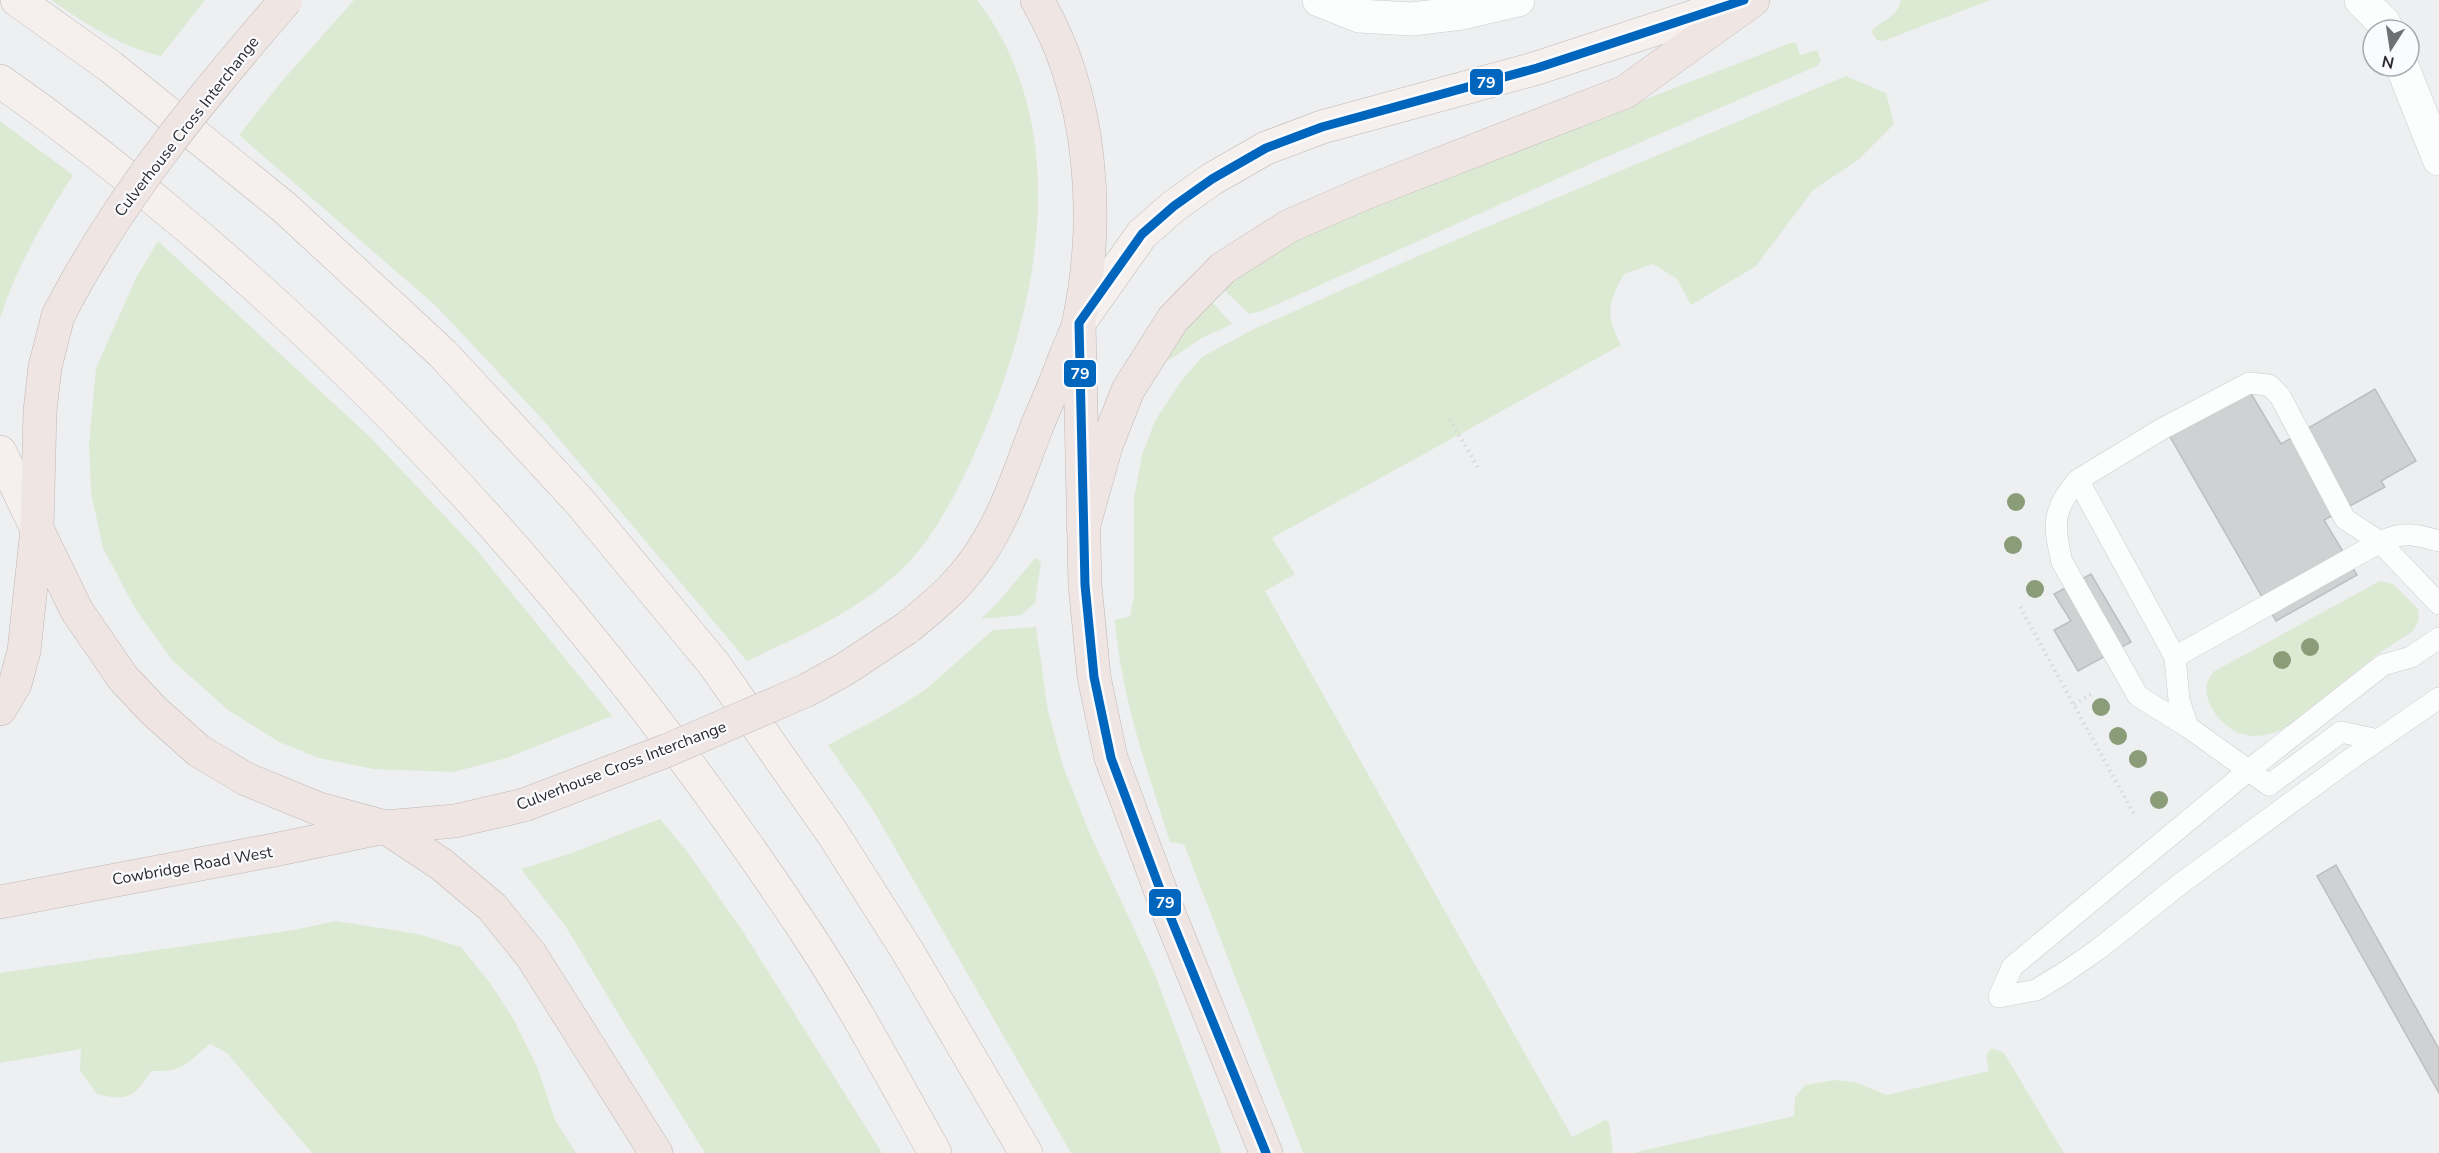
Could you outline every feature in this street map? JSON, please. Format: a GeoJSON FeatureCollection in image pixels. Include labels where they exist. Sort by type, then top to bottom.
{"type":"FeatureCollection","features":[{"type":"Feature","properties":{"kind":"highway","name":"Culverhouse Cross Interchange"},"geometry":{"type":"LineString","coordinates":[[286,0],[217,81],[125,202],[97,244],[58,316],[45,368],[40,411],[36,530],[77,610],[123,678],[154,711],[199,751],[246,779],[319,809],[385,827],[455,821],[524,805],[668,750],[807,690],[845,669],[907,628],[947,594],[973,565],[1002,515],[1079,323],[1087,257],[1090,198],[1088,151],[1076,94],[1062,51],[1037,0]]}},
{"type":"Feature","properties":{"kind":"highway"},"geometry":{"type":"LineString","coordinates":[[1083,528],[1106,446],[1128,390],[1173,319],[1223,268],[1289,226],[1365,193],[1625,92],[1753,0]]}},
{"type":"Feature","properties":{"kind":"highway"},"geometry":{"type":"LineString","coordinates":[[1079,323],[1084,585],[1094,676],[1111,758],[1170,916],[1266,1153]]}},
{"type":"Feature","properties":{"kind":"highway"},"geometry":{"type":"LineString","coordinates":[[0,709],[15,684],[24,651],[36,530]]}},
{"type":"Feature","properties":{"kind":"highway"},"geometry":{"type":"LineString","coordinates":[[385,827],[441,864],[492,907],[538,964],[656,1153]]}},
{"type":"Feature","properties":{"kind":"highway","name":"Cowbridge Road West"},"geometry":{"type":"LineString","coordinates":[[0,902],[385,827]]}},
{"type":"Feature","properties":{"kind":"main road"},"geometry":{"type":"LineString","coordinates":[[17,0],[120,74],[284,207],[442,354],[580,502],[714,664],[833,834],[909,952],[1026,1153]]}},
{"type":"Feature","properties":{"kind":"main road"},"geometry":{"type":"LineString","coordinates":[[1079,323],[1142,234],[1173,206],[1212,179],[1266,148],[1322,127],[1537,68],[1744,0]]}},
{"type":"Feature","properties":{"kind":"main road"},"geometry":{"type":"LineString","coordinates":[[0,81],[39,108],[125,175],[239,270],[383,405],[481,509],[618,670],[733,827],[809,937],[880,1055],[935,1153]]}},
{"type":"Feature","properties":{"kind":"main road"},"geometry":{"type":"LineString","coordinates":[[0,452],[36,530]]}},
{"type":"Feature","properties":{"kind":"street"},"geometry":{"type":"LineString","coordinates":[[1319,0],[1359,15],[1412,19],[1462,13],[1518,0]]}},
{"type":"Feature","properties":{"kind":"street"},"geometry":{"type":"LineString","coordinates":[[2361,0],[2386,18]]}},
{"type":"Feature","properties":{"kind":"street"},"geometry":{"type":"LineString","coordinates":[[2407,78],[2439,159]]}},
{"type":"Feature","properties":{"kind":"lane"},"geometry":{"type":"LineString","coordinates":[[2378,740],[2341,732],[2269,785],[2188,727],[2138,696],[2062,562],[2056,518],[2063,498],[2078,480],[2160,430],[2248,383],[2269,385],[2280,396],[2345,519],[2380,542],[2439,604]]}},
{"type":"Feature","properties":{"kind":"lane"},"geometry":{"type":"LineString","coordinates":[[2078,480],[2175,657],[2179,700],[2188,727]]}},
{"type":"Feature","properties":{"kind":"lane"},"geometry":{"type":"LineString","coordinates":[[2175,657],[2398,534],[2416,534],[2439,542]]}},
{"type":"Feature","properties":{"kind":"lane"},"geometry":{"type":"LineString","coordinates":[[2439,638],[2411,657],[2383,665],[2249,770],[2012,967],[1999,997],[2037,990],[2064,973],[2100,948],[2180,884],[2439,698]]}},
{"type":"Feature","properties":{"kind":"path"},"geometry":{"type":"LineString","coordinates":[[1450,419],[1478,468]]}},
{"type":"Feature","properties":{"kind":"path"},"geometry":{"type":"LineString","coordinates":[[2020,607],[2139,823]]}},
{"type":"Feature","properties":{"kind":"path"},"geometry":{"type":"LineString","coordinates":[[2074,704],[2091,694]]}},
{"type":"Feature","properties":{"kind":"green space"},"geometry":{"type":"Polygon","coordinates":[[[51,0],[205,0],[161,56],[117,40],[90,26],[51,0]]]}},
{"type":"Feature","properties":{"kind":"green space"},"geometry":{"type":"Polygon","coordinates":[[[354,0],[977,0],[1008,51],[1028,106],[1037,163],[1037,222],[1030,282],[1016,340],[998,397],[976,450],[936,526],[905,566],[850,609],[747,661],[543,420],[436,306],[239,135],[282,81],[354,0]]]}},
{"type":"Feature","properties":{"kind":"green space"},"geometry":{"type":"Polygon","coordinates":[[[1901,0],[1991,0],[1883,41],[1877,40],[1871,31],[1893,15],[1901,0]]]}},
{"type":"Feature","properties":{"kind":"green space"},"geometry":{"type":"Polygon","coordinates":[[[1790,43],[1796,43],[1800,55],[1817,50],[1821,61],[1817,66],[1597,161],[1262,311],[1249,314],[1222,288],[1314,228],[1790,43]]]}},
{"type":"Feature","properties":{"kind":"green space"},"geometry":{"type":"Polygon","coordinates":[[[1846,76],[1886,93],[1894,124],[1858,160],[1813,190],[1756,266],[1691,305],[1677,279],[1653,264],[1624,274],[1610,309],[1612,325],[1621,345],[1272,538],[1295,574],[1265,591],[1572,1137],[1605,1120],[1609,1122],[1613,1153],[1303,1153],[1184,844],[1170,842],[1136,732],[1123,677],[1115,620],[1130,616],[1134,597],[1134,499],[1142,455],[1155,421],[1182,380],[1202,357],[1252,330],[1425,253],[1846,76]]]}},
{"type":"Feature","properties":{"kind":"green space"},"geometry":{"type":"Polygon","coordinates":[[[0,121],[73,175],[32,244],[14,280],[0,318],[0,121]]]}},
{"type":"Feature","properties":{"kind":"green space"},"geometry":{"type":"Polygon","coordinates":[[[158,241],[370,437],[475,548],[612,716],[507,758],[453,772],[374,769],[319,758],[279,742],[228,710],[173,661],[136,610],[103,548],[91,492],[89,445],[96,368],[136,278],[158,241]]]}},
{"type":"Feature","properties":{"kind":"green space"},"geometry":{"type":"Polygon","coordinates":[[[1209,299],[1232,324],[1200,339],[1168,361],[1162,358],[1209,299]]]}},
{"type":"Feature","properties":{"kind":"green space"},"geometry":{"type":"Polygon","coordinates":[[[1035,558],[1041,562],[1035,603],[1021,615],[981,619],[1000,600],[1035,558]]]}},
{"type":"Feature","properties":{"kind":"green space"},"geometry":{"type":"Polygon","coordinates":[[[2380,581],[2393,584],[2418,609],[2419,620],[2413,631],[2374,657],[2285,728],[2269,734],[2251,736],[2233,730],[2221,720],[2208,700],[2208,682],[2213,672],[2380,581]]]}},
{"type":"Feature","properties":{"kind":"green space"},"geometry":{"type":"Polygon","coordinates":[[[1036,627],[1048,711],[1063,766],[1090,834],[1154,972],[1222,1153],[1071,1153],[873,810],[828,745],[925,690],[993,630],[1036,627]]]}},
{"type":"Feature","properties":{"kind":"green space"},"geometry":{"type":"Polygon","coordinates":[[[660,819],[686,850],[742,930],[882,1153],[705,1153],[566,927],[521,869],[566,855],[660,819]]]}},
{"type":"Feature","properties":{"kind":"green space"},"geometry":{"type":"Polygon","coordinates":[[[335,921],[418,934],[461,947],[490,983],[514,1020],[538,1069],[555,1120],[576,1153],[312,1153],[227,1053],[210,1044],[178,1068],[151,1071],[135,1092],[123,1097],[97,1094],[80,1071],[81,1049],[0,1063],[0,973],[294,930],[335,921]]]}},
{"type":"Feature","properties":{"kind":"green space"},"geometry":{"type":"Polygon","coordinates":[[[1992,1048],[2004,1053],[2064,1153],[1633,1153],[1794,1116],[1795,1097],[1805,1085],[1836,1080],[1855,1082],[1887,1095],[1989,1071],[1986,1055],[1992,1048]]]}},
{"type":"Feature","properties":{"kind":"building"},"geometry":{"type":"Polygon","coordinates":[[[2375,389],[2416,461],[2381,481],[2385,487],[2324,520],[2357,575],[2276,621],[2169,435],[2249,390],[2281,444],[2375,389]]]}},
{"type":"Feature","properties":{"kind":"building"},"geometry":{"type":"Polygon","coordinates":[[[2091,574],[2131,642],[2078,671],[2054,630],[2071,621],[2054,594],[2091,574]]]}},
{"type":"Feature","properties":{"kind":"building"},"geometry":{"type":"Polygon","coordinates":[[[2336,865],[2439,1049],[2439,1093],[2317,876],[2336,865]]]}},
{"type":"Feature","properties":{"kind":"transit line","name":"79"},"geometry":{"type":"LineString","coordinates":[[1266,1153],[1170,916],[1111,758],[1094,677],[1085,585],[1079,323],[1142,234],[1174,206],[1212,179],[1266,148],[1322,127],[1537,68],[1744,0]]}}]}
